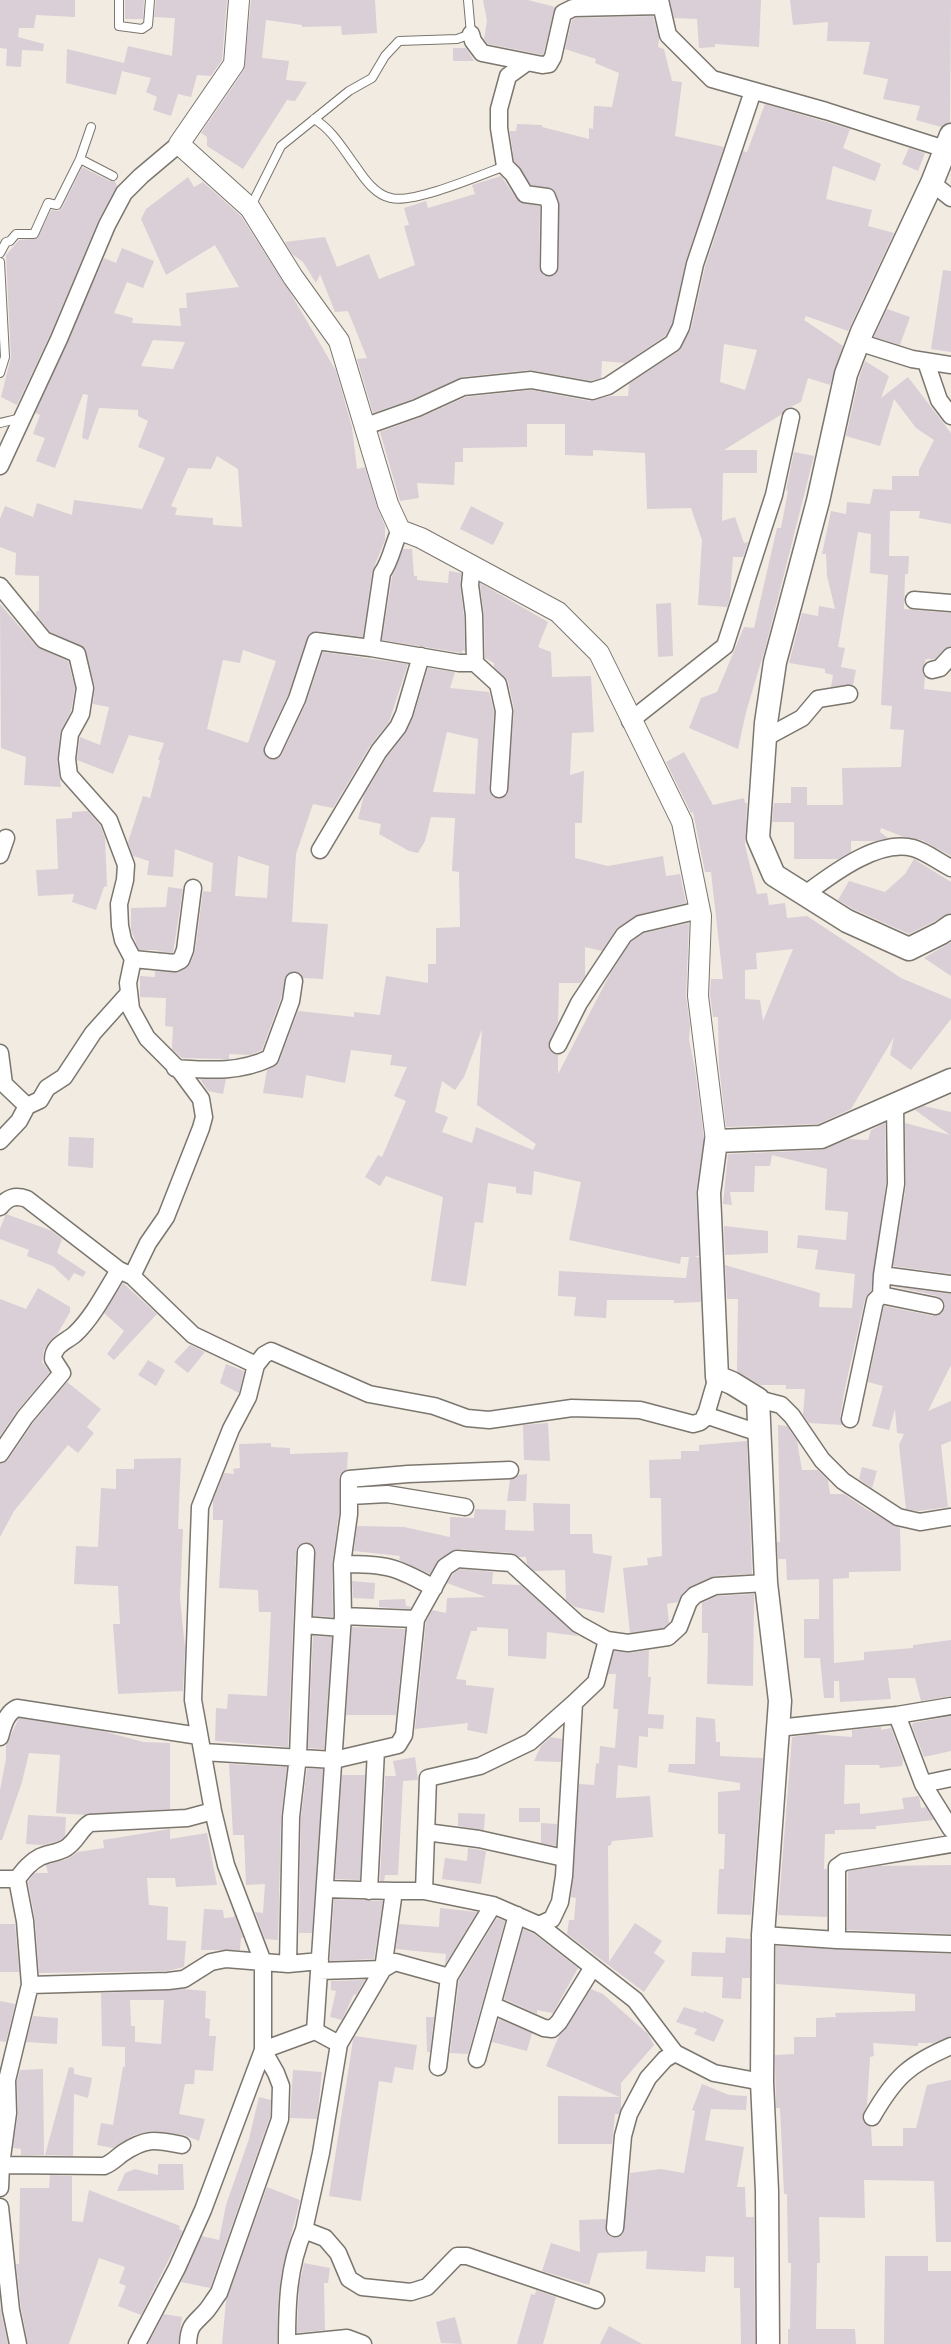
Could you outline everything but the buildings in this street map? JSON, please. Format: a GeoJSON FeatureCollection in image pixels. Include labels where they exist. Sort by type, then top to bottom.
{"type":"FeatureCollection","features":[{"type":"Feature","properties":{"kind":"main road"},"geometry":{"type":"LineString","coordinates":[[948,142],[932,183],[858,342],[838,401],[818,501],[775,662],[765,738],[758,838],[774,875],[846,921],[908,949],[951,926]]}},
{"type":"Feature","properties":{"kind":"main road"},"geometry":{"type":"LineString","coordinates":[[768,2344],[767,2191],[762,2082],[763,1935],[780,1701],[766,1583],[758,1399],[732,1383],[717,1377],[709,1193],[716,1141],[821,1137],[951,1080]]}},
{"type":"Feature","properties":{"kind":"street"},"geometry":{"type":"LineString","coordinates":[[0,466],[59,339],[107,225],[124,193],[140,176],[179,144],[234,64],[239,0]]}},
{"type":"Feature","properties":{"kind":"street"},"geometry":{"type":"LineString","coordinates":[[471,34],[473,41],[482,53],[542,65],[548,64],[553,57],[563,13],[567,10],[661,3],[668,35],[712,79],[753,92],[948,142]]}},
{"type":"Feature","properties":{"kind":"street"},"geometry":{"type":"LineString","coordinates":[[526,63],[508,76],[500,98],[499,128],[505,166],[513,174],[525,194],[547,197],[550,205],[549,267]]}},
{"type":"Feature","properties":{"kind":"street"},"geometry":{"type":"LineString","coordinates":[[366,426],[417,408],[463,387],[531,380],[592,391],[608,386],[673,343],[681,327],[695,264],[753,92]]}},
{"type":"Feature","properties":{"kind":"street"},"geometry":{"type":"LineString","coordinates":[[179,144],[250,208],[293,277],[339,341],[388,504],[400,530],[421,538],[558,612],[599,653],[630,721],[682,822],[700,910],[698,996],[716,1141]]}},
{"type":"Feature","properties":{"kind":"street"},"geometry":{"type":"LineString","coordinates":[[932,183],[951,198]]}},
{"type":"Feature","properties":{"kind":"street"},"geometry":{"type":"LineString","coordinates":[[858,342],[926,362],[951,365]]}},
{"type":"Feature","properties":{"kind":"street"},"geometry":{"type":"LineString","coordinates":[[926,362],[939,400],[951,416]]}},
{"type":"Feature","properties":{"kind":"street"},"geometry":{"type":"LineString","coordinates":[[630,721],[725,646],[774,495],[791,417]]}},
{"type":"Feature","properties":{"kind":"street"},"geometry":{"type":"LineString","coordinates":[[371,648],[382,573],[388,565],[391,548],[400,530]]}},
{"type":"Feature","properties":{"kind":"street"},"geometry":{"type":"LineString","coordinates":[[472,565],[470,585],[474,615],[475,663]]}},
{"type":"Feature","properties":{"kind":"street"},"geometry":{"type":"LineString","coordinates":[[0,586],[44,640],[77,654],[85,688],[84,698],[81,714],[70,734],[66,759],[69,775],[109,820],[122,851],[126,872],[119,904],[120,926],[123,940],[133,960],[128,983],[131,1009],[147,1038],[181,1072],[200,1099],[204,1117],[166,1217],[148,1244],[75,1333],[56,1348],[53,1359],[62,1373],[25,1417],[0,1454]]}},
{"type":"Feature","properties":{"kind":"street"},"geometry":{"type":"LineString","coordinates":[[914,600],[951,603]]}},
{"type":"Feature","properties":{"kind":"street"},"geometry":{"type":"LineString","coordinates":[[273,750],[297,699],[316,641],[421,656],[458,664],[475,663],[498,684],[504,711],[499,789]]}},
{"type":"Feature","properties":{"kind":"street"},"geometry":{"type":"LineString","coordinates":[[320,850],[379,751],[398,727],[404,714],[421,656]]}},
{"type":"Feature","properties":{"kind":"street"},"geometry":{"type":"LineString","coordinates":[[932,670],[940,668],[951,656]]}},
{"type":"Feature","properties":{"kind":"street"},"geometry":{"type":"LineString","coordinates":[[765,738],[802,718],[818,699],[849,694]]}},
{"type":"Feature","properties":{"kind":"street"},"geometry":{"type":"LineString","coordinates":[[0,855],[6,838]]}},
{"type":"Feature","properties":{"kind":"street"},"geometry":{"type":"LineString","coordinates":[[804,895],[837,871],[857,860],[890,847],[913,848],[951,868]]}},
{"type":"Feature","properties":{"kind":"street"},"geometry":{"type":"LineString","coordinates":[[133,960],[175,964],[181,960],[185,950],[193,888]]}},
{"type":"Feature","properties":{"kind":"street"},"geometry":{"type":"LineString","coordinates":[[558,1045],[579,1003],[624,935],[640,924],[700,910]]}},
{"type":"Feature","properties":{"kind":"street"},"geometry":{"type":"LineString","coordinates":[[175,1068],[224,1070],[249,1067],[270,1058],[291,1001],[294,981]]}},
{"type":"Feature","properties":{"kind":"street"},"geometry":{"type":"LineString","coordinates":[[0,1141],[16,1125],[27,1106],[40,1100],[47,1088],[64,1077],[93,1034],[128,994]]}},
{"type":"Feature","properties":{"kind":"street"},"geometry":{"type":"LineString","coordinates":[[0,1053],[4,1084],[27,1106]]}},
{"type":"Feature","properties":{"kind":"street"},"geometry":{"type":"LineString","coordinates":[[850,1419],[875,1301],[881,1295],[882,1275],[896,1184],[895,1104]]}},
{"type":"Feature","properties":{"kind":"street"},"geometry":{"type":"LineString","coordinates":[[0,1207],[6,1200],[12,1197],[19,1196],[27,1199],[125,1273],[193,1334],[256,1365]]}},
{"type":"Feature","properties":{"kind":"street"},"geometry":{"type":"LineString","coordinates":[[882,1275],[951,1284]]}},
{"type":"Feature","properties":{"kind":"street"},"geometry":{"type":"LineString","coordinates":[[881,1295],[935,1306]]}},
{"type":"Feature","properties":{"kind":"street"},"geometry":{"type":"LineString","coordinates":[[137,2344],[177,2268],[203,2210],[264,2050],[263,1962],[226,1865],[213,1811],[193,1700],[200,1507],[231,1429],[248,1397],[256,1365],[264,1355],[271,1351],[369,1394],[434,1406],[475,1419],[489,1420],[572,1408],[640,1410],[693,1424],[700,1422],[705,1415],[717,1377]]}},
{"type":"Feature","properties":{"kind":"street"},"geometry":{"type":"LineString","coordinates":[[758,1399],[781,1405],[792,1416],[822,1460],[843,1480],[898,1517],[920,1522],[951,1518]]}},
{"type":"Feature","properties":{"kind":"street"},"geometry":{"type":"LineString","coordinates":[[705,1415],[759,1433]]}},
{"type":"Feature","properties":{"kind":"street"},"geometry":{"type":"LineString","coordinates":[[315,2031],[342,1622],[342,1564],[350,1496],[348,1482],[352,1477],[510,1470]]}},
{"type":"Feature","properties":{"kind":"street"},"geometry":{"type":"LineString","coordinates":[[350,1496],[387,1494],[465,1507]]}},
{"type":"Feature","properties":{"kind":"street"},"geometry":{"type":"LineString","coordinates":[[288,1964],[292,1818],[298,1756],[306,1552]]}},
{"type":"Feature","properties":{"kind":"street"},"geometry":{"type":"LineString","coordinates":[[0,1737],[5,1720],[12,1710],[17,1708],[201,1744],[334,1760],[398,1745],[404,1735],[416,1619],[448,1563],[457,1559],[512,1563],[578,1624],[607,1640],[628,1643],[668,1637],[679,1627],[689,1601],[695,1594],[715,1586],[766,1583]]}},
{"type":"Feature","properties":{"kind":"street"},"geometry":{"type":"LineString","coordinates":[[342,1564],[390,1566],[402,1570],[434,1588]]}},
{"type":"Feature","properties":{"kind":"street"},"geometry":{"type":"LineString","coordinates":[[303,1626],[342,1622],[416,1619]]}},
{"type":"Feature","properties":{"kind":"street"},"geometry":{"type":"LineString","coordinates":[[424,1891],[428,1778],[480,1766],[530,1742],[596,1682],[607,1640]]}},
{"type":"Feature","properties":{"kind":"street"},"geometry":{"type":"LineString","coordinates":[[540,1924],[552,1919],[560,1902],[574,1703]]}},
{"type":"Feature","properties":{"kind":"street"},"geometry":{"type":"LineString","coordinates":[[778,1728],[897,1715],[951,1706]]}},
{"type":"Feature","properties":{"kind":"street"},"geometry":{"type":"LineString","coordinates":[[897,1715],[923,1784],[951,1829]]}},
{"type":"Feature","properties":{"kind":"street"},"geometry":{"type":"LineString","coordinates":[[369,1891],[376,1750]]}},
{"type":"Feature","properties":{"kind":"street"},"geometry":{"type":"LineString","coordinates":[[923,1784],[951,1778]]}},
{"type":"Feature","properties":{"kind":"street"},"geometry":{"type":"LineString","coordinates":[[0,1879],[17,1878],[26,1867],[40,1856],[66,1848],[90,1822],[188,1818],[213,1811]]}},
{"type":"Feature","properties":{"kind":"street"},"geometry":{"type":"LineString","coordinates":[[426,1832],[479,1839],[564,1858]]}},
{"type":"Feature","properties":{"kind":"street"},"geometry":{"type":"LineString","coordinates":[[837,1940],[838,1866],[844,1862],[951,1844]]}},
{"type":"Feature","properties":{"kind":"street"},"geometry":{"type":"LineString","coordinates":[[0,2188],[8,2113],[4,2080],[30,1985],[25,1921],[17,1878]]}},
{"type":"Feature","properties":{"kind":"street"},"geometry":{"type":"LineString","coordinates":[[325,1889],[424,1891],[493,1905],[540,1924],[635,2000],[674,2053],[714,2073],[762,2082]]}},
{"type":"Feature","properties":{"kind":"street"},"geometry":{"type":"LineString","coordinates":[[363,2344],[347,2341],[287,2344],[287,2296],[294,2252],[304,2230],[321,2153],[339,2044],[382,1969],[394,1891]]}},
{"type":"Feature","properties":{"kind":"street"},"geometry":{"type":"LineString","coordinates":[[438,2067],[449,1977],[493,1905]]}},
{"type":"Feature","properties":{"kind":"street"},"geometry":{"type":"LineString","coordinates":[[477,2059],[517,1915]]}},
{"type":"Feature","properties":{"kind":"street"},"geometry":{"type":"LineString","coordinates":[[763,1935],[951,1944]]}},
{"type":"Feature","properties":{"kind":"street"},"geometry":{"type":"LineString","coordinates":[[30,1985],[168,1981],[184,1978],[211,1962],[226,1959],[382,1969],[395,1962],[449,1977]]}},
{"type":"Feature","properties":{"kind":"street"},"geometry":{"type":"LineString","coordinates":[[492,2005],[544,2028],[552,2029],[559,2022],[593,1967]]}},
{"type":"Feature","properties":{"kind":"street"},"geometry":{"type":"LineString","coordinates":[[264,2050],[315,2031],[339,2044]]}},
{"type":"Feature","properties":{"kind":"street"},"geometry":{"type":"LineString","coordinates":[[872,2117],[884,2096],[901,2075],[921,2059],[951,2046]]}},
{"type":"Feature","properties":{"kind":"street"},"geometry":{"type":"LineString","coordinates":[[188,2344],[189,2330],[192,2324],[206,2311],[219,2293],[280,2119],[281,2086],[264,2050]]}},
{"type":"Feature","properties":{"kind":"street"},"geometry":{"type":"LineString","coordinates":[[614,2228],[623,2136],[629,2114],[648,2078],[665,2059],[674,2053]]}},
{"type":"Feature","properties":{"kind":"street"},"geometry":{"type":"LineString","coordinates":[[1,2165],[104,2166],[111,2164],[128,2150],[149,2139],[182,2145]]}},
{"type":"Feature","properties":{"kind":"street"},"geometry":{"type":"LineString","coordinates":[[0,2207],[11,2338]]}},
{"type":"Feature","properties":{"kind":"street"},"geometry":{"type":"LineString","coordinates":[[304,2230],[325,2238],[338,2252],[350,2279],[362,2287],[412,2292],[427,2287],[457,2256],[467,2256],[596,2300]]}},
{"type":"Feature","properties":{"kind":"lane"},"geometry":{"type":"LineString","coordinates":[[119,0],[120,26],[142,29],[148,25],[150,0]]}},
{"type":"Feature","properties":{"kind":"lane"},"geometry":{"type":"LineString","coordinates":[[250,208],[281,146],[348,92],[372,78],[384,56],[399,41],[457,39],[471,34],[468,0]]}},
{"type":"Feature","properties":{"kind":"lane"},"geometry":{"type":"LineString","coordinates":[[314,119],[330,132],[369,184],[380,194],[389,198],[398,200],[417,197],[505,166]]}},
{"type":"Feature","properties":{"kind":"lane"},"geometry":{"type":"LineString","coordinates":[[0,254],[6,242],[10,242],[16,234],[34,234],[48,204],[57,205],[80,159],[91,127]]}},
{"type":"Feature","properties":{"kind":"lane"},"geometry":{"type":"LineString","coordinates":[[80,159],[113,176]]}},
{"type":"Feature","properties":{"kind":"lane"},"geometry":{"type":"LineString","coordinates":[[0,262],[5,357],[0,373]]}},
{"type":"Feature","properties":{"kind":"lane"},"geometry":{"type":"LineString","coordinates":[[0,423],[23,418]]}}]}
